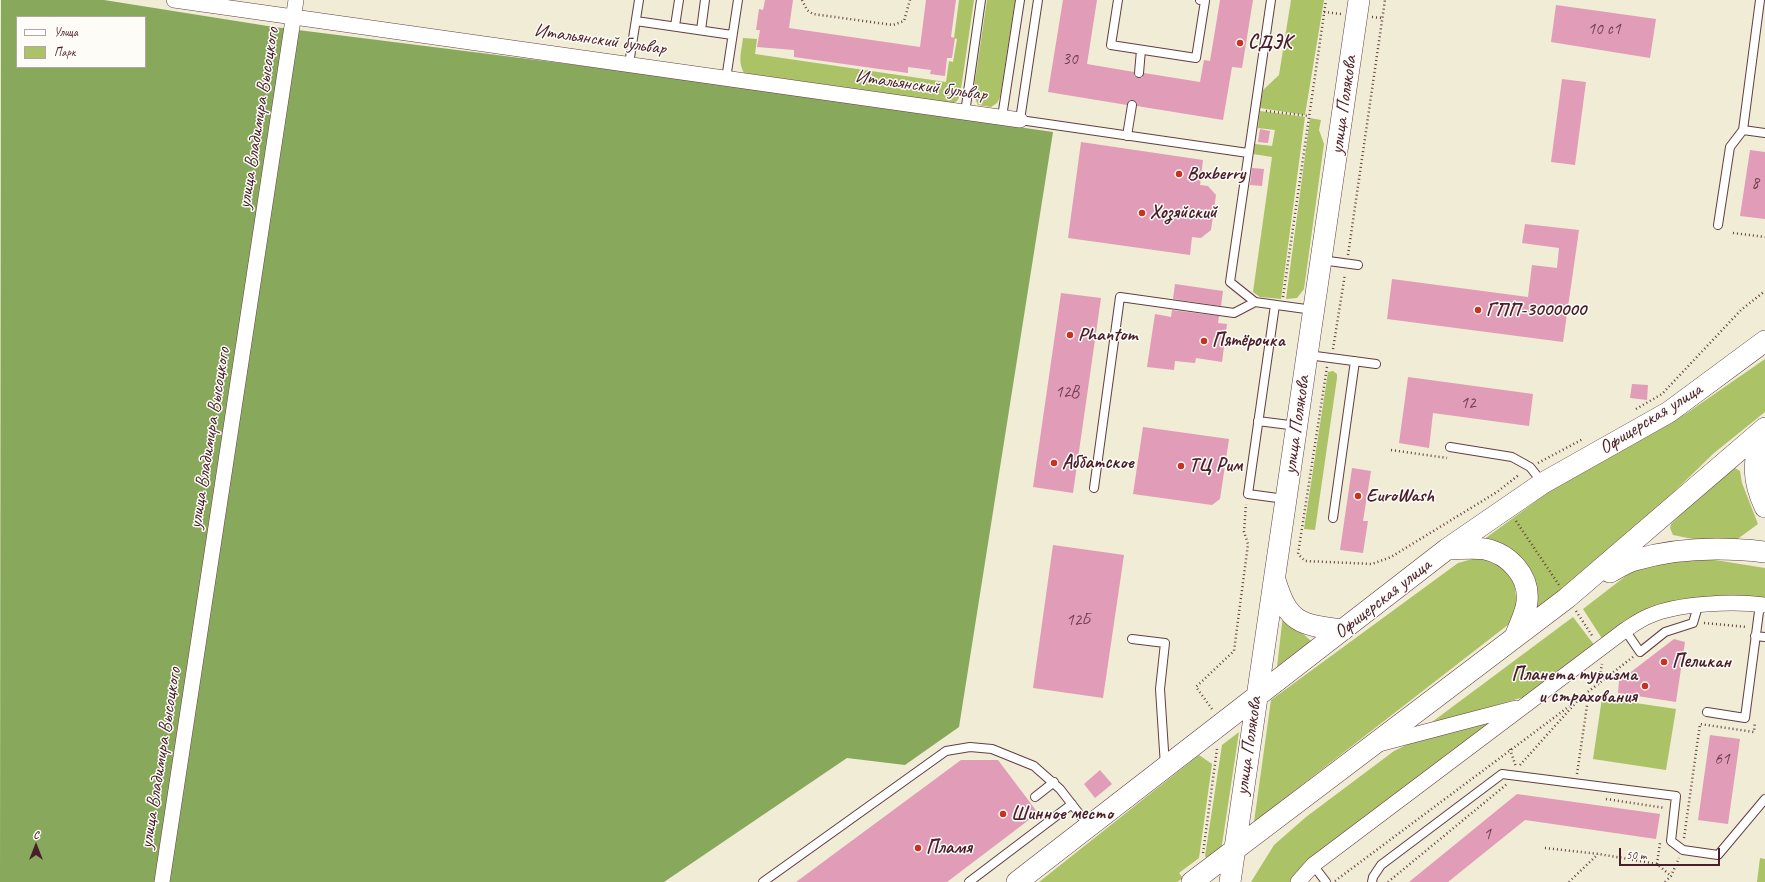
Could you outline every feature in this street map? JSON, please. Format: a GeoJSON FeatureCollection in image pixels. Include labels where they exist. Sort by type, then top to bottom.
{"type":"FeatureCollection","features":[{"type":"Feature","properties":{"kind":"main road","name":"улица Полякова"},"geometry":{"type":"LineString","coordinates":[[1230,882],[1359,0]]}},
{"type":"Feature","properties":{"kind":"main road","name":"Офицерская улица"},"geometry":{"type":"LineString","coordinates":[[1017,882],[1447,549],[1543,483],[1669,412],[1765,341]]}},
{"type":"Feature","properties":{"kind":"main road"},"geometry":{"type":"LineString","coordinates":[[1192,882],[1581,587],[1765,428]]}},
{"type":"Feature","properties":{"kind":"main road"},"geometry":{"type":"LineString","coordinates":[[1765,436],[1758,446],[1754,467],[1759,495],[1765,507]]}},
{"type":"Feature","properties":{"kind":"main road"},"geometry":{"type":"LineString","coordinates":[[1447,549],[1484,549],[1505,557],[1515,566],[1524,579],[1527,602],[1515,637]]}},
{"type":"Feature","properties":{"kind":"main road"},"geometry":{"type":"LineString","coordinates":[[1581,587],[1633,560],[1678,550],[1741,550],[1765,552]]}},
{"type":"Feature","properties":{"kind":"main road"},"geometry":{"type":"LineString","coordinates":[[1275,580],[1282,602],[1292,617],[1314,627],[1343,630]]}},
{"type":"Feature","properties":{"kind":"street","name":"Итальянский бульвар"},"geometry":{"type":"LineString","coordinates":[[174,0],[1020,120]]}},
{"type":"Feature","properties":{"kind":"street","name":"улица Владимира Высоцкого"},"geometry":{"type":"LineString","coordinates":[[162,882],[295,18],[296,0]]}},
{"type":"Feature","properties":{"kind":"street"},"geometry":{"type":"LineString","coordinates":[[1298,882],[1313,865],[1625,630],[1649,616],[1668,610],[1727,603],[1762,605]]}},
{"type":"Feature","properties":{"kind":"street"},"geometry":{"type":"LineString","coordinates":[[1372,745],[1523,706]]}},
{"type":"Feature","properties":{"kind":"lane"},"geometry":{"type":"LineString","coordinates":[[628,64],[639,0]]}},
{"type":"Feature","properties":{"kind":"lane"},"geometry":{"type":"LineString","coordinates":[[675,26],[679,0]]}},
{"type":"Feature","properties":{"kind":"lane"},"geometry":{"type":"LineString","coordinates":[[701,30],[705,0]]}},
{"type":"Feature","properties":{"kind":"lane"},"geometry":{"type":"LineString","coordinates":[[726,79],[738,0]]}},
{"type":"Feature","properties":{"kind":"lane"},"geometry":{"type":"LineString","coordinates":[[965,113],[981,0]]}},
{"type":"Feature","properties":{"kind":"lane"},"geometry":{"type":"LineString","coordinates":[[1002,117],[1020,0]]}},
{"type":"Feature","properties":{"kind":"lane"},"geometry":{"type":"LineString","coordinates":[[1038,0],[1020,120],[1248,153]]}},
{"type":"Feature","properties":{"kind":"lane"},"geometry":{"type":"LineString","coordinates":[[1118,0],[1111,45],[1196,58],[1205,1],[1200,0]]}},
{"type":"Feature","properties":{"kind":"lane"},"geometry":{"type":"LineString","coordinates":[[1271,0],[1230,282],[1255,302],[1314,310]]}},
{"type":"Feature","properties":{"kind":"lane"},"geometry":{"type":"LineString","coordinates":[[1718,225],[1730,147],[1743,130],[1760,0]]}},
{"type":"Feature","properties":{"kind":"lane"},"geometry":{"type":"LineString","coordinates":[[636,21],[732,35]]}},
{"type":"Feature","properties":{"kind":"lane"},"geometry":{"type":"LineString","coordinates":[[1138,72],[1141,50]]}},
{"type":"Feature","properties":{"kind":"lane"},"geometry":{"type":"LineString","coordinates":[[1127,136],[1132,106]]}},
{"type":"Feature","properties":{"kind":"lane"},"geometry":{"type":"LineString","coordinates":[[1743,130],[1765,133]]}},
{"type":"Feature","properties":{"kind":"lane"},"geometry":{"type":"LineString","coordinates":[[1321,260],[1358,265]]}},
{"type":"Feature","properties":{"kind":"lane"},"geometry":{"type":"LineString","coordinates":[[1094,488],[1120,297],[1234,313],[1255,302]]}},
{"type":"Feature","properties":{"kind":"lane"},"geometry":{"type":"LineString","coordinates":[[1279,305],[1258,420],[1248,494],[1286,500]]}},
{"type":"Feature","properties":{"kind":"lane"},"geometry":{"type":"LineString","coordinates":[[1307,354],[1376,364]]}},
{"type":"Feature","properties":{"kind":"lane"},"geometry":{"type":"LineString","coordinates":[[1333,518],[1355,361]]}},
{"type":"Feature","properties":{"kind":"lane"},"geometry":{"type":"LineString","coordinates":[[1258,420],[1297,426]]}},
{"type":"Feature","properties":{"kind":"lane"},"geometry":{"type":"LineString","coordinates":[[1450,447],[1512,457],[1530,467],[1543,483]]}},
{"type":"Feature","properties":{"kind":"lane"},"geometry":{"type":"LineString","coordinates":[[1708,712],[1745,718],[1756,632],[1762,605]]}},
{"type":"Feature","properties":{"kind":"lane"},"geometry":{"type":"LineString","coordinates":[[1625,630],[1640,652],[1665,632],[1693,623],[1698,606]]}},
{"type":"Feature","properties":{"kind":"lane"},"geometry":{"type":"LineString","coordinates":[[1756,632],[1765,637]]}},
{"type":"Feature","properties":{"kind":"lane"},"geometry":{"type":"LineString","coordinates":[[1132,639],[1165,643],[1160,689],[1165,767]]}},
{"type":"Feature","properties":{"kind":"lane"},"geometry":{"type":"LineString","coordinates":[[764,882],[946,751],[970,747],[992,749],[1034,766],[1054,782],[1089,826]]}},
{"type":"Feature","properties":{"kind":"lane"},"geometry":{"type":"LineString","coordinates":[[1372,882],[1373,877],[1381,865],[1502,774],[1576,782],[1676,796],[1671,841],[1683,850],[1718,856],[1765,799]]}},
{"type":"Feature","properties":{"kind":"lane"},"geometry":{"type":"LineString","coordinates":[[1035,797],[1054,782]]}},
{"type":"Feature","properties":{"kind":"lane"},"geometry":{"type":"LineString","coordinates":[[969,882],[1072,804]]}},
{"type":"Feature","properties":{"kind":"lane"},"geometry":{"type":"LineString","coordinates":[[1313,865],[1326,882]]}},
{"type":"Feature","properties":{"kind":"path"},"geometry":{"type":"LineString","coordinates":[[802,0],[807,10],[813,14],[893,25],[904,21],[910,0]]}},
{"type":"Feature","properties":{"kind":"path"},"geometry":{"type":"LineString","coordinates":[[1279,305],[1326,0]]}},
{"type":"Feature","properties":{"kind":"path"},"geometry":{"type":"LineString","coordinates":[[1255,109],[1309,116]]}},
{"type":"Feature","properties":{"kind":"path"},"geometry":{"type":"LineString","coordinates":[[1733,233],[1765,237]]}},
{"type":"Feature","properties":{"kind":"path"},"geometry":{"type":"LineString","coordinates":[[1635,410],[1662,394],[1741,310],[1765,291]]}},
{"type":"Feature","properties":{"kind":"path"},"geometry":{"type":"LineString","coordinates":[[1222,723],[1196,687],[1234,651],[1248,544],[1244,532],[1248,494]]}},
{"type":"Feature","properties":{"kind":"path"},"geometry":{"type":"LineString","coordinates":[[1693,623],[1756,632]]}},
{"type":"Feature","properties":{"kind":"path"},"geometry":{"type":"LineString","coordinates":[[1334,882],[1640,652]]}},
{"type":"Feature","properties":{"kind":"path"},"geometry":{"type":"LineString","coordinates":[[1576,782],[1589,691]]}},
{"type":"Feature","properties":{"kind":"path"},"geometry":{"type":"LineString","coordinates":[[1510,749],[1517,769],[1580,698]]}},
{"type":"Feature","properties":{"kind":"path"},"geometry":{"type":"LineString","coordinates":[[1666,882],[1683,850],[1700,724],[1754,732],[1756,716]]}},
{"type":"Feature","properties":{"kind":"path"},"geometry":{"type":"LineString","coordinates":[[1202,858],[1217,745]]}},
{"type":"Feature","properties":{"kind":"path"},"geometry":{"type":"LineString","coordinates":[[1388,882],[1507,786],[1512,774]]}},
{"type":"Feature","properties":{"kind":"path"},"geometry":{"type":"LineString","coordinates":[[1507,786],[1514,787]]}},
{"type":"Feature","properties":{"kind":"path"},"geometry":{"type":"LineString","coordinates":[[1604,799],[1665,808],[1664,815]]}},
{"type":"Feature","properties":{"kind":"path"},"geometry":{"type":"LineString","coordinates":[[1657,864],[1661,836]]}},
{"type":"Feature","properties":{"kind":"path"},"geometry":{"type":"LineString","coordinates":[[1545,848],[1599,854],[1657,864],[1670,876]]}},
{"type":"Feature","properties":{"kind":"path"},"geometry":{"type":"LineString","coordinates":[[1569,882],[1599,854]]}},
{"type":"Feature","properties":{"kind":"green space"},"geometry":{"type":"Polygon","coordinates":[[[1,0],[104,0],[274,27],[648,74],[1053,132],[959,727],[905,765],[847,758],[664,882],[0,882],[1,0]]]}},
{"type":"Feature","properties":{"kind":"green space"},"geometry":{"type":"Polygon","coordinates":[[[959,0],[974,0],[960,96],[957,101],[953,103],[744,73],[742,69],[740,56],[743,38],[757,39],[755,54],[946,82],[949,61],[953,62],[957,39],[954,38],[959,0]]]}},
{"type":"Feature","properties":{"kind":"green space"},"geometry":{"type":"Polygon","coordinates":[[[987,0],[1015,0],[1000,97],[997,103],[991,107],[978,105],[973,94],[987,0]]]}},
{"type":"Feature","properties":{"kind":"green space"},"geometry":{"type":"Polygon","coordinates":[[[1291,0],[1324,0],[1305,115],[1260,108],[1263,90],[1279,75],[1291,0]]]}},
{"type":"Feature","properties":{"kind":"green space"},"geometry":{"type":"Polygon","coordinates":[[[1260,111],[1305,117],[1281,299],[1260,297],[1253,292],[1272,157],[1253,154],[1255,144],[1272,146],[1275,130],[1258,128],[1260,111]]]}},
{"type":"Feature","properties":{"kind":"green space"},"geometry":{"type":"Polygon","coordinates":[[[1310,118],[1321,120],[1319,130],[1324,144],[1304,289],[1297,298],[1286,299],[1310,118]]]}},
{"type":"Feature","properties":{"kind":"green space"},"geometry":{"type":"Polygon","coordinates":[[[1765,359],[1765,412],[1714,453],[1612,552],[1537,613],[1483,540],[1550,491],[1687,413],[1765,359]]]}},
{"type":"Feature","properties":{"kind":"green space"},"geometry":{"type":"Polygon","coordinates":[[[1333,371],[1337,374],[1337,378],[1315,530],[1304,529],[1328,372],[1333,371]]]}},
{"type":"Feature","properties":{"kind":"green space"},"geometry":{"type":"Polygon","coordinates":[[[1735,468],[1740,471],[1742,483],[1758,524],[1728,546],[1673,535],[1670,528],[1671,524],[1692,503],[1735,468]]]}},
{"type":"Feature","properties":{"kind":"green space"},"geometry":{"type":"Polygon","coordinates":[[[1480,557],[1503,567],[1514,581],[1517,605],[1509,624],[1254,822],[1271,700],[1458,563],[1480,557]]]}},
{"type":"Feature","properties":{"kind":"green space"},"geometry":{"type":"Polygon","coordinates":[[[1709,559],[1765,568],[1765,601],[1667,604],[1657,606],[1632,617],[1603,640],[1583,609],[1640,565],[1709,559]]]}},
{"type":"Feature","properties":{"kind":"green space"},"geometry":{"type":"Polygon","coordinates":[[[1283,615],[1311,641],[1277,667],[1283,615]]]}},
{"type":"Feature","properties":{"kind":"green space"},"geometry":{"type":"Polygon","coordinates":[[[1573,617],[1595,646],[1524,697],[1428,725],[1573,617]]]}},
{"type":"Feature","properties":{"kind":"green space"},"geometry":{"type":"Polygon","coordinates":[[[1602,698],[1676,709],[1666,770],[1593,759],[1602,698]]]}},
{"type":"Feature","properties":{"kind":"green space"},"geometry":{"type":"Polygon","coordinates":[[[1500,718],[1291,882],[1251,882],[1274,845],[1306,817],[1394,751],[1416,740],[1500,718]]]}},
{"type":"Feature","properties":{"kind":"green space"},"geometry":{"type":"Polygon","coordinates":[[[1239,732],[1221,851],[1208,860],[1205,856],[1222,745],[1239,732]]]}},
{"type":"Feature","properties":{"kind":"green space"},"geometry":{"type":"Polygon","coordinates":[[[1199,755],[1212,764],[1199,858],[1179,873],[1183,878],[1177,882],[1039,882],[1199,755]]]}},
{"type":"Feature","properties":{"kind":"green space"},"geometry":{"type":"Polygon","coordinates":[[[1760,858],[1765,859],[1765,882],[1757,882],[1760,858]]]}},
{"type":"Feature","properties":{"kind":"building"},"geometry":{"type":"Polygon","coordinates":[[[765,0],[793,0],[789,28],[920,47],[926,0],[956,0],[951,37],[955,38],[952,58],[947,58],[945,76],[930,74],[931,70],[908,67],[908,73],[794,57],[794,50],[757,47],[760,30],[756,30],[759,9],[763,10],[765,0]]]}},
{"type":"Feature","properties":{"kind":"building"},"geometry":{"type":"Polygon","coordinates":[[[1063,0],[1097,0],[1087,64],[1134,72],[1134,76],[1138,78],[1142,78],[1144,73],[1200,82],[1204,60],[1210,61],[1220,0],[1253,0],[1242,68],[1232,67],[1223,120],[1137,106],[1137,103],[1133,100],[1130,100],[1127,105],[1048,92],[1063,0]]]}},
{"type":"Feature","properties":{"kind":"building"},"geometry":{"type":"Polygon","coordinates":[[[1556,5],[1656,19],[1650,58],[1551,42],[1556,5]]]}},
{"type":"Feature","properties":{"kind":"building"},"geometry":{"type":"Polygon","coordinates":[[[1562,79],[1586,82],[1575,165],[1551,162],[1562,79]]]}},
{"type":"Feature","properties":{"kind":"building"},"geometry":{"type":"Polygon","coordinates":[[[1260,129],[1270,131],[1268,143],[1258,142],[1260,129]]]}},
{"type":"Feature","properties":{"kind":"building","name":"Хозяйский"},"geometry":{"type":"Polygon","coordinates":[[[1081,142],[1203,160],[1200,185],[1208,186],[1216,195],[1211,230],[1201,238],[1192,237],[1190,255],[1068,238],[1081,142]]]}},
{"type":"Feature","properties":{"kind":"building"},"geometry":{"type":"Polygon","coordinates":[[[1750,150],[1765,152],[1765,219],[1740,216],[1750,150]]]}},
{"type":"Feature","properties":{"kind":"building"},"geometry":{"type":"Polygon","coordinates":[[[1252,168],[1264,169],[1262,186],[1250,185],[1252,168]]]}},
{"type":"Feature","properties":{"kind":"building","name":"ГПП-3000000"},"geometry":{"type":"Polygon","coordinates":[[[1525,224],[1579,230],[1563,342],[1387,319],[1392,279],[1528,297],[1532,265],[1557,268],[1559,248],[1522,243],[1525,224]]]}},
{"type":"Feature","properties":{"kind":"building"},"geometry":{"type":"Polygon","coordinates":[[[1175,284],[1223,291],[1221,306],[1173,299],[1175,284]]]}},
{"type":"Feature","properties":{"kind":"building"},"geometry":{"type":"Polygon","coordinates":[[[1061,293],[1101,298],[1073,493],[1033,487],[1061,293]]]}},
{"type":"Feature","properties":{"kind":"building"},"geometry":{"type":"Polygon","coordinates":[[[1172,310],[1219,316],[1218,323],[1227,324],[1222,362],[1196,358],[1195,363],[1175,361],[1174,370],[1147,367],[1155,314],[1171,317],[1172,310]]]}},
{"type":"Feature","properties":{"kind":"building"},"geometry":{"type":"Polygon","coordinates":[[[1408,377],[1533,394],[1529,426],[1433,413],[1429,448],[1399,443],[1408,377]]]}},
{"type":"Feature","properties":{"kind":"building"},"geometry":{"type":"Polygon","coordinates":[[[1632,384],[1648,385],[1647,400],[1630,398],[1632,384]]]}},
{"type":"Feature","properties":{"kind":"building","name":"ТЦ Рим"},"geometry":{"type":"Polygon","coordinates":[[[1143,427],[1229,439],[1220,499],[1212,505],[1133,494],[1143,427]]]}},
{"type":"Feature","properties":{"kind":"building","name":"EuroWash"},"geometry":{"type":"Polygon","coordinates":[[[1352,468],[1371,471],[1363,521],[1368,521],[1363,553],[1340,550],[1352,468]]]}},
{"type":"Feature","properties":{"kind":"building"},"geometry":{"type":"Polygon","coordinates":[[[1053,545],[1124,555],[1103,698],[1033,688],[1053,545]]]}},
{"type":"Feature","properties":{"kind":"building","name":"Пеликан"},"geometry":{"type":"Polygon","coordinates":[[[1674,639],[1685,642],[1676,702],[1618,693],[1619,681],[1674,639]]]}},
{"type":"Feature","properties":{"kind":"building"},"geometry":{"type":"Polygon","coordinates":[[[1710,735],[1740,739],[1728,824],[1698,820],[1710,735]]]}},
{"type":"Feature","properties":{"kind":"building","name":"Пламя"},"geometry":{"type":"Polygon","coordinates":[[[961,760],[998,760],[1038,813],[947,882],[796,882],[961,760]]]}},
{"type":"Feature","properties":{"kind":"building"},"geometry":{"type":"Polygon","coordinates":[[[1100,770],[1112,784],[1095,798],[1084,784],[1100,770]]]}},
{"type":"Feature","properties":{"kind":"building"},"geometry":{"type":"Polygon","coordinates":[[[1517,794],[1660,814],[1656,839],[1525,820],[1448,882],[1409,882],[1517,794]]]}},
{"type":"Feature","properties":{"kind":"place","name":"СДЭК"},"geometry":{"type":"Point","coordinates":[1240,43]}},
{"type":"Feature","properties":{"kind":"place","name":"Boxberry"},"geometry":{"type":"Point","coordinates":[1179,174]}},
{"type":"Feature","properties":{"kind":"place","name":"Хозяйский"},"geometry":{"type":"Point","coordinates":[1142,213]}},
{"type":"Feature","properties":{"kind":"place","name":"ГПП-3000000"},"geometry":{"type":"Point","coordinates":[1478,310]}},
{"type":"Feature","properties":{"kind":"place","name":"Phantom"},"geometry":{"type":"Point","coordinates":[1070,335]}},
{"type":"Feature","properties":{"kind":"place","name":"Пятёрочка"},"geometry":{"type":"Point","coordinates":[1204,341]}},
{"type":"Feature","properties":{"kind":"place","name":"Аббатское"},"geometry":{"type":"Point","coordinates":[1054,463]}},
{"type":"Feature","properties":{"kind":"place","name":"ТЦ Рим"},"geometry":{"type":"Point","coordinates":[1181,466]}},
{"type":"Feature","properties":{"kind":"place","name":"EuroWash"},"geometry":{"type":"Point","coordinates":[1358,496]}},
{"type":"Feature","properties":{"kind":"place","name":"Пеликан"},"geometry":{"type":"Point","coordinates":[1664,662]}},
{"type":"Feature","properties":{"kind":"place","name":"Планета туризма и страхования"},"geometry":{"type":"Point","coordinates":[1645,686]}},
{"type":"Feature","properties":{"kind":"place","name":"Шинное место"},"geometry":{"type":"Point","coordinates":[1003,814]}},
{"type":"Feature","properties":{"kind":"place","name":"Пламя"},"geometry":{"type":"Point","coordinates":[918,848]}}]}
